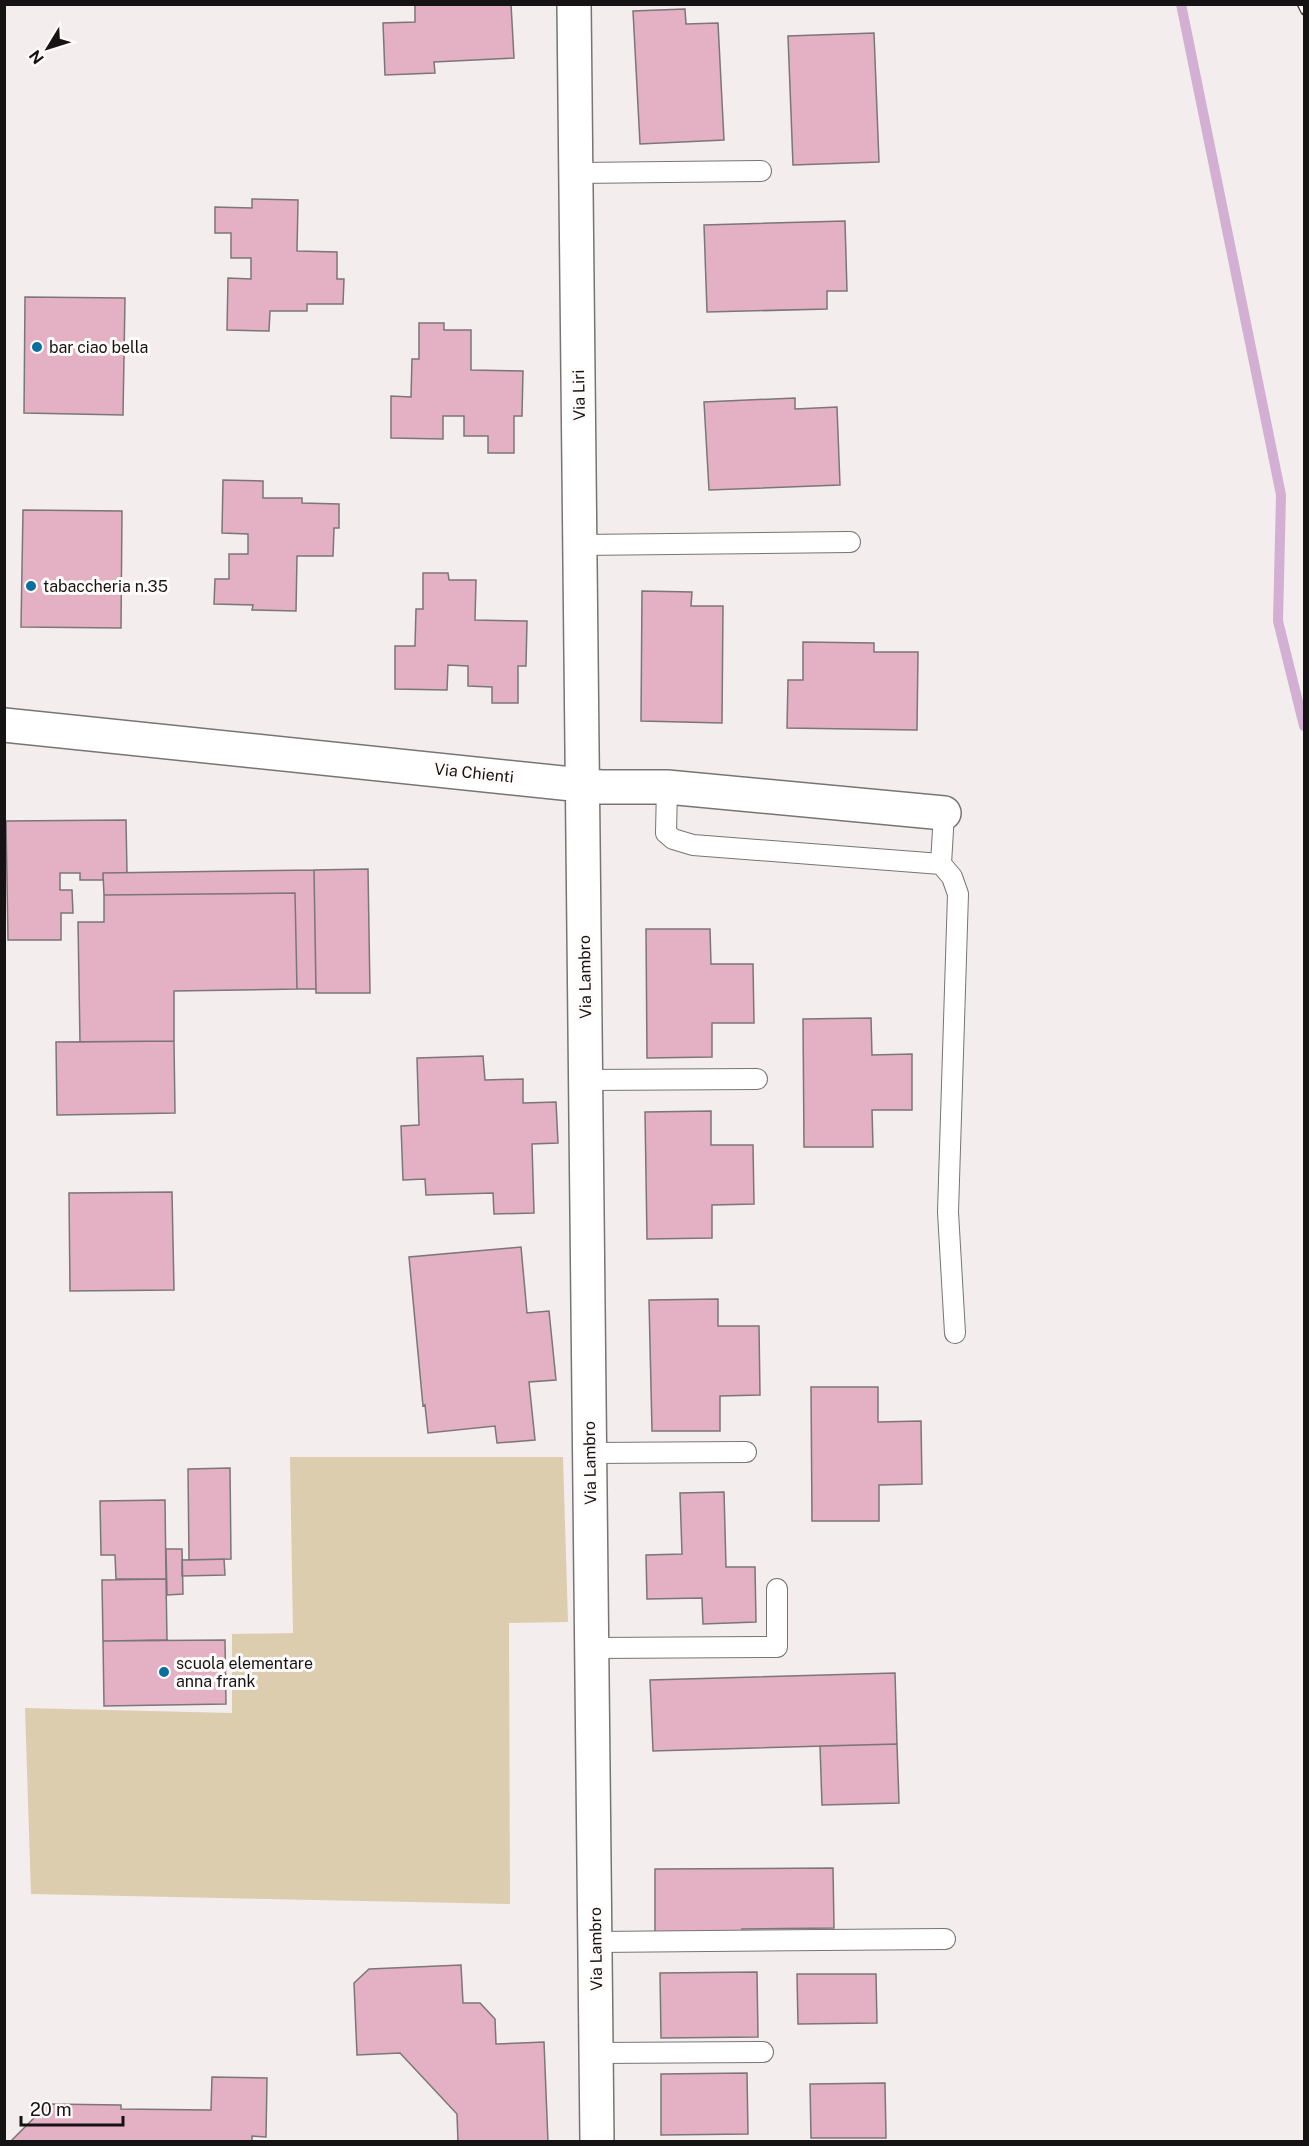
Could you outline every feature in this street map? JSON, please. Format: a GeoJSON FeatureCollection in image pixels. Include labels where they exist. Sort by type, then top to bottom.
{"type":"FeatureCollection","features":[{"type":"Feature","properties":{"kind":"street","name":"Via Liri"},"geometry":{"type":"LineString","coordinates":[[574,4],[583,785]]}},
{"type":"Feature","properties":{"kind":"street","name":"Via Chienti"},"geometry":{"type":"LineString","coordinates":[[4,725],[601,787],[667,787],[944,813]]}},
{"type":"Feature","properties":{"kind":"street","name":"Via Lambro"},"geometry":{"type":"LineString","coordinates":[[583,785],[597,2142]]}},
{"type":"Feature","properties":{"kind":"lane"},"geometry":{"type":"LineString","coordinates":[[576,173],[761,171]]}},
{"type":"Feature","properties":{"kind":"lane"},"geometry":{"type":"LineString","coordinates":[[580,545],[850,542]]}},
{"type":"Feature","properties":{"kind":"lane"},"geometry":{"type":"LineString","coordinates":[[667,787],[666,833],[693,845],[941,864]]}},
{"type":"Feature","properties":{"kind":"lane"},"geometry":{"type":"LineString","coordinates":[[944,813],[941,864],[952,877],[958,894],[948,1212],[955,1333]]}},
{"type":"Feature","properties":{"kind":"lane"},"geometry":{"type":"LineString","coordinates":[[586,1080],[757,1079]]}},
{"type":"Feature","properties":{"kind":"lane"},"geometry":{"type":"LineString","coordinates":[[590,1453],[746,1452]]}},
{"type":"Feature","properties":{"kind":"lane"},"geometry":{"type":"LineString","coordinates":[[592,1648],[777,1647],[777,1589]]}},
{"type":"Feature","properties":{"kind":"lane"},"geometry":{"type":"LineString","coordinates":[[596,1942],[945,1939]]}},
{"type":"Feature","properties":{"kind":"lane"},"geometry":{"type":"LineString","coordinates":[[596,2053],[763,2052]]}},
{"type":"Feature","properties":{"kind":"shaded area"},"geometry":{"type":"Polygon","coordinates":[[[290,1457],[563,1457],[568,1622],[509,1623],[510,1904],[31,1894],[25,1708],[232,1713],[232,1634],[293,1633],[290,1457]]]}},
{"type":"Feature","properties":{"kind":"building"},"geometry":{"type":"Polygon","coordinates":[[[415,4],[511,4],[514,58],[434,62],[435,73],[385,75],[383,23],[415,22],[415,4]]]}},
{"type":"Feature","properties":{"kind":"building"},"geometry":{"type":"Polygon","coordinates":[[[685,9],[686,24],[718,23],[724,140],[640,144],[633,11],[685,9]]]}},
{"type":"Feature","properties":{"kind":"building"},"geometry":{"type":"Polygon","coordinates":[[[874,33],[879,162],[793,165],[788,36],[874,33]]]}},
{"type":"Feature","properties":{"kind":"building"},"geometry":{"type":"Polygon","coordinates":[[[252,199],[298,200],[297,251],[337,252],[337,279],[344,279],[343,304],[307,304],[307,311],[270,311],[269,331],[227,330],[228,278],[251,279],[251,258],[231,258],[231,233],[215,233],[215,207],[252,208],[252,199]]]}},
{"type":"Feature","properties":{"kind":"building"},"geometry":{"type":"Polygon","coordinates":[[[845,221],[847,291],[827,291],[827,309],[707,312],[704,225],[845,221]]]}},
{"type":"Feature","properties":{"kind":"building"},"geometry":{"type":"Polygon","coordinates":[[[25,297],[125,298],[123,415],[24,413],[25,297]]]}},
{"type":"Feature","properties":{"kind":"building"},"geometry":{"type":"Polygon","coordinates":[[[419,323],[444,323],[444,330],[471,330],[471,370],[523,371],[522,416],[514,416],[514,453],[488,453],[488,436],[464,436],[464,416],[443,416],[443,439],[391,438],[391,396],[411,397],[412,359],[419,359],[419,323]]]}},
{"type":"Feature","properties":{"kind":"building"},"geometry":{"type":"Polygon","coordinates":[[[795,398],[795,409],[837,407],[840,485],[709,490],[704,402],[795,398]]]}},
{"type":"Feature","properties":{"kind":"building"},"geometry":{"type":"Polygon","coordinates":[[[223,480],[263,481],[263,498],[302,498],[302,503],[339,504],[339,528],[334,528],[333,556],[297,556],[296,611],[252,610],[253,605],[214,604],[215,579],[229,579],[229,554],[248,554],[248,534],[222,533],[223,480]]]}},
{"type":"Feature","properties":{"kind":"building"},"geometry":{"type":"Polygon","coordinates":[[[23,510],[122,511],[121,628],[21,627],[23,510]]]}},
{"type":"Feature","properties":{"kind":"building"},"geometry":{"type":"Polygon","coordinates":[[[423,573],[448,573],[449,580],[476,580],[475,620],[527,621],[526,666],[518,666],[518,703],[492,703],[492,687],[468,686],[468,666],[448,665],[447,690],[395,689],[395,646],[415,646],[416,609],[423,609],[423,573]]]}},
{"type":"Feature","properties":{"kind":"building"},"geometry":{"type":"Polygon","coordinates":[[[642,591],[692,592],[691,606],[723,606],[722,723],[641,721],[642,591]]]}},
{"type":"Feature","properties":{"kind":"building"},"geometry":{"type":"Polygon","coordinates":[[[803,642],[874,643],[874,652],[918,652],[917,730],[787,728],[788,680],[803,680],[803,642]]]}},
{"type":"Feature","properties":{"kind":"building"},"geometry":{"type":"Polygon","coordinates":[[[126,820],[127,873],[103,873],[103,880],[80,880],[80,873],[60,873],[60,890],[72,890],[73,913],[61,913],[61,940],[8,940],[6,821],[126,820]]]}},
{"type":"Feature","properties":{"kind":"building"},"geometry":{"type":"Polygon","coordinates":[[[368,869],[370,993],[316,993],[314,870],[368,869]]]}},
{"type":"Feature","properties":{"kind":"building"},"geometry":{"type":"Polygon","coordinates":[[[314,870],[316,989],[297,989],[295,893],[104,895],[103,873],[314,870]]]}},
{"type":"Feature","properties":{"kind":"building"},"geometry":{"type":"Polygon","coordinates":[[[295,893],[297,989],[174,991],[174,1041],[80,1042],[78,922],[104,922],[104,895],[295,893]]]}},
{"type":"Feature","properties":{"kind":"building"},"geometry":{"type":"Polygon","coordinates":[[[646,929],[710,929],[711,964],[753,964],[754,1023],[712,1023],[712,1057],[647,1058],[646,929]]]}},
{"type":"Feature","properties":{"kind":"building"},"geometry":{"type":"Polygon","coordinates":[[[871,1018],[872,1055],[912,1054],[912,1110],[872,1110],[873,1147],[804,1147],[803,1019],[871,1018]]]}},
{"type":"Feature","properties":{"kind":"building"},"geometry":{"type":"Polygon","coordinates":[[[174,1041],[175,1113],[57,1115],[56,1042],[174,1041]]]}},
{"type":"Feature","properties":{"kind":"building"},"geometry":{"type":"Polygon","coordinates":[[[483,1056],[485,1080],[523,1079],[523,1103],[556,1102],[558,1143],[532,1144],[534,1213],[494,1214],[493,1193],[426,1195],[425,1179],[403,1180],[401,1126],[419,1125],[417,1058],[483,1056]]]}},
{"type":"Feature","properties":{"kind":"building"},"geometry":{"type":"Polygon","coordinates":[[[711,1111],[711,1145],[753,1145],[754,1204],[712,1205],[712,1238],[647,1239],[645,1112],[711,1111]]]}},
{"type":"Feature","properties":{"kind":"building"},"geometry":{"type":"Polygon","coordinates":[[[172,1192],[174,1290],[70,1291],[69,1193],[172,1192]]]}},
{"type":"Feature","properties":{"kind":"building"},"geometry":{"type":"Polygon","coordinates":[[[521,1247],[527,1313],[549,1311],[556,1380],[529,1382],[535,1440],[497,1443],[495,1426],[428,1433],[425,1405],[423,1406],[409,1257],[521,1247]]]}},
{"type":"Feature","properties":{"kind":"building"},"geometry":{"type":"Polygon","coordinates":[[[718,1299],[718,1326],[759,1326],[760,1395],[720,1396],[720,1431],[652,1431],[649,1300],[718,1299]]]}},
{"type":"Feature","properties":{"kind":"building"},"geometry":{"type":"Polygon","coordinates":[[[811,1387],[878,1387],[878,1422],[921,1421],[922,1484],[879,1485],[879,1521],[812,1521],[811,1387]]]}},
{"type":"Feature","properties":{"kind":"building"},"geometry":{"type":"Polygon","coordinates":[[[230,1468],[231,1559],[189,1560],[188,1469],[230,1468]]]}},
{"type":"Feature","properties":{"kind":"building"},"geometry":{"type":"Polygon","coordinates":[[[724,1492],[726,1567],[755,1567],[756,1622],[703,1624],[702,1598],[647,1599],[646,1555],[682,1554],[680,1493],[724,1492]]]}},
{"type":"Feature","properties":{"kind":"building"},"geometry":{"type":"Polygon","coordinates":[[[165,1500],[166,1579],[116,1579],[115,1555],[101,1555],[100,1501],[165,1500]]]}},
{"type":"Feature","properties":{"kind":"building"},"geometry":{"type":"Polygon","coordinates":[[[166,1549],[182,1549],[183,1594],[167,1595],[166,1549]]]}},
{"type":"Feature","properties":{"kind":"building"},"geometry":{"type":"Polygon","coordinates":[[[224,1559],[225,1575],[182,1576],[182,1560],[224,1559]]]}},
{"type":"Feature","properties":{"kind":"building"},"geometry":{"type":"Polygon","coordinates":[[[166,1579],[167,1640],[103,1641],[102,1580],[166,1579]]]}},
{"type":"Feature","properties":{"kind":"building","name":"scuola elementare anna frank"},"geometry":{"type":"Polygon","coordinates":[[[225,1640],[226,1704],[104,1706],[103,1641],[225,1640]]]}},
{"type":"Feature","properties":{"kind":"building"},"geometry":{"type":"Polygon","coordinates":[[[895,1673],[897,1744],[653,1751],[650,1680],[895,1673]]]}},
{"type":"Feature","properties":{"kind":"building"},"geometry":{"type":"Polygon","coordinates":[[[897,1744],[899,1803],[822,1805],[820,1746],[897,1744]]]}},
{"type":"Feature","properties":{"kind":"building"},"geometry":{"type":"Polygon","coordinates":[[[833,1868],[834,1928],[742,1929],[742,1934],[655,1935],[655,1869],[833,1868]]]}},
{"type":"Feature","properties":{"kind":"building"},"geometry":{"type":"Polygon","coordinates":[[[461,1965],[463,2003],[480,2003],[495,2019],[496,2044],[544,2042],[548,2142],[458,2142],[457,2114],[400,2053],[357,2055],[354,1983],[369,1969],[461,1965]]]}},
{"type":"Feature","properties":{"kind":"building"},"geometry":{"type":"Polygon","coordinates":[[[757,1972],[758,2037],[661,2038],[660,1973],[757,1972]]]}},
{"type":"Feature","properties":{"kind":"building"},"geometry":{"type":"Polygon","coordinates":[[[797,1974],[876,1974],[877,2023],[798,2024],[797,1974]]]}},
{"type":"Feature","properties":{"kind":"building"},"geometry":{"type":"Polygon","coordinates":[[[747,2073],[748,2134],[661,2135],[661,2074],[747,2073]]]}},
{"type":"Feature","properties":{"kind":"building"},"geometry":{"type":"Polygon","coordinates":[[[212,2077],[267,2078],[266,2137],[252,2136],[252,2142],[10,2142],[48,2104],[121,2105],[121,2109],[211,2110],[212,2077]]]}},
{"type":"Feature","properties":{"kind":"building"},"geometry":{"type":"Polygon","coordinates":[[[885,2083],[886,2138],[811,2138],[810,2084],[885,2083]]]}},
{"type":"Feature","properties":{"kind":"waterway"},"geometry":{"type":"LineString","coordinates":[[1181,4],[1281,495],[1278,621],[1304,726]]}},
{"type":"Feature","properties":{"kind":"railway"},"geometry":{"type":"LineString","coordinates":[[1300,4],[1304,12]]}},
{"type":"Feature","properties":{"kind":"place","name":"bar ciao bella"},"geometry":{"type":"Point","coordinates":[37,347]}},
{"type":"Feature","properties":{"kind":"place","name":"tabaccheria n.35"},"geometry":{"type":"Point","coordinates":[31,586]}},
{"type":"Feature","properties":{"kind":"place","name":"scuola elementare anna frank"},"geometry":{"type":"Point","coordinates":[164,1672]}}]}
